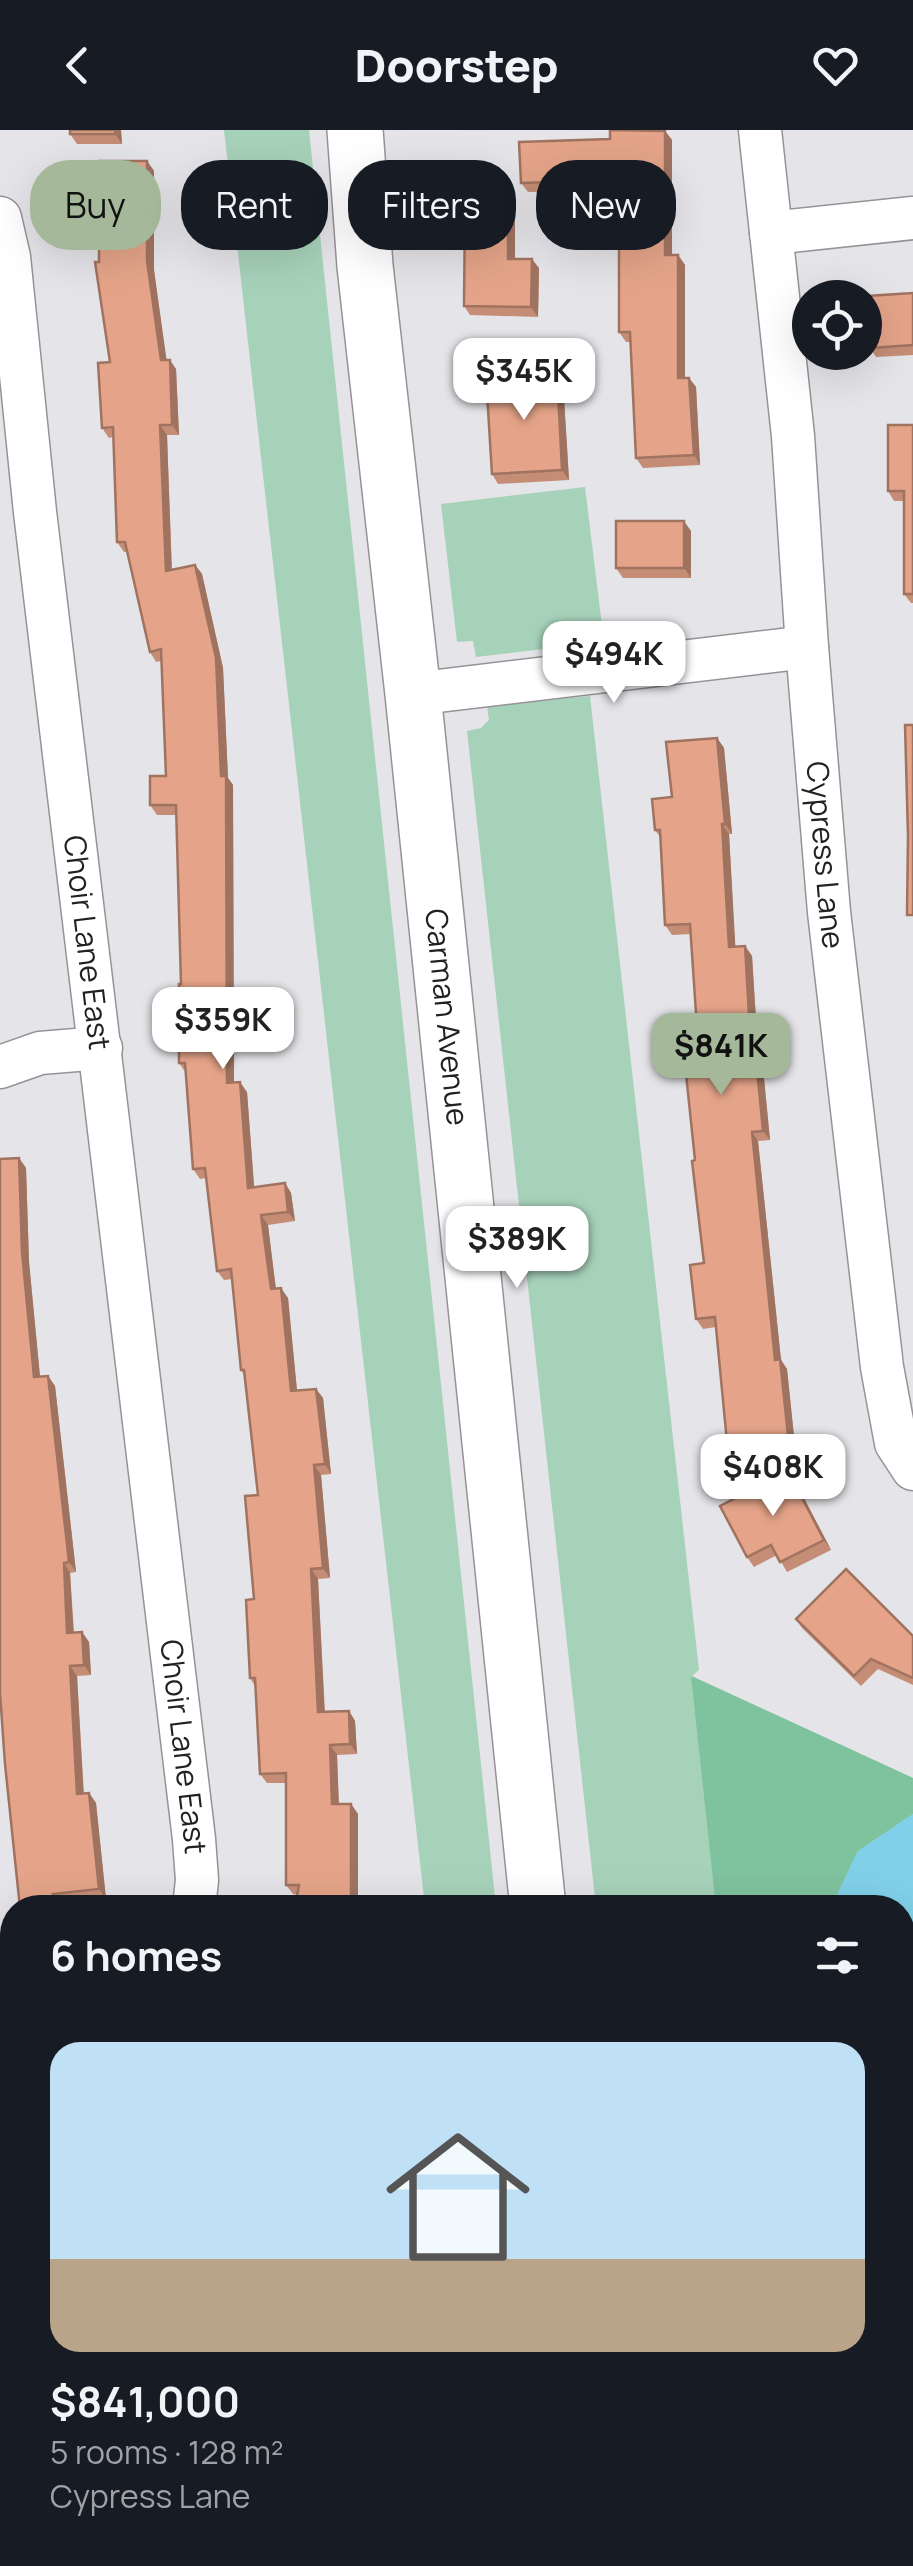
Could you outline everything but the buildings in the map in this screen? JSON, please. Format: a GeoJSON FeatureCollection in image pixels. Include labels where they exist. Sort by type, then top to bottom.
{"type":"FeatureCollection","features":[{"type":"Feature","properties":{"kind":"main road","name":"Carman Avenue"},"geometry":{"type":"LineString","coordinates":[[355,130],[365,266],[537,1895]]}},
{"type":"Feature","properties":{"kind":"street","name":"Cypress Lane"},"geometry":{"type":"LineString","coordinates":[[760,130],[793,436],[829,912],[882,1367],[896,1443],[913,1469]]}},
{"type":"Feature","properties":{"kind":"street","name":"Choir Lane East"},"geometry":{"type":"LineString","coordinates":[[0,218],[9,257],[18,514],[100,1048],[194,1839],[195,1895]]}},
{"type":"Feature","properties":{"kind":"street"},"geometry":{"type":"LineString","coordinates":[[772,233],[913,218]]}},
{"type":"Feature","properties":{"kind":"street"},"geometry":{"type":"LineString","coordinates":[[413,694],[807,647]]}},
{"type":"Feature","properties":{"kind":"street"},"geometry":{"type":"LineString","coordinates":[[0,1067],[40,1053],[100,1048]]}},
{"type":"Feature","properties":{"kind":"green space"},"geometry":{"type":"Polygon","coordinates":[[[224,130],[309,130],[312,160],[227,160],[224,130]]]}},
{"type":"Feature","properties":{"kind":"green space"},"geometry":{"type":"Polygon","coordinates":[[[238,250],[322,250],[495,1895],[424,1895],[238,250]]]}},
{"type":"Feature","properties":{"kind":"green space"},"geometry":{"type":"Polygon","coordinates":[[[585,487],[604,642],[476,657],[473,641],[457,642],[441,504],[585,487]]]}},
{"type":"Feature","properties":{"kind":"green space"},"geometry":{"type":"Polygon","coordinates":[[[590,696],[699,1670],[692,1676],[913,1778],[913,1895],[595,1895],[467,731],[481,728],[489,720],[487,706],[590,696]]]}},
{"type":"Feature","properties":{"kind":"green space"},"geometry":{"type":"Polygon","coordinates":[[[691,1676],[913,1778],[913,1814],[858,1851],[837,1895],[715,1895],[691,1676]]]}},
{"type":"Feature","properties":{"kind":"water"},"geometry":{"type":"Polygon","coordinates":[[[913,1814],[913,1895],[837,1895],[858,1851],[913,1814]]]}}]}
